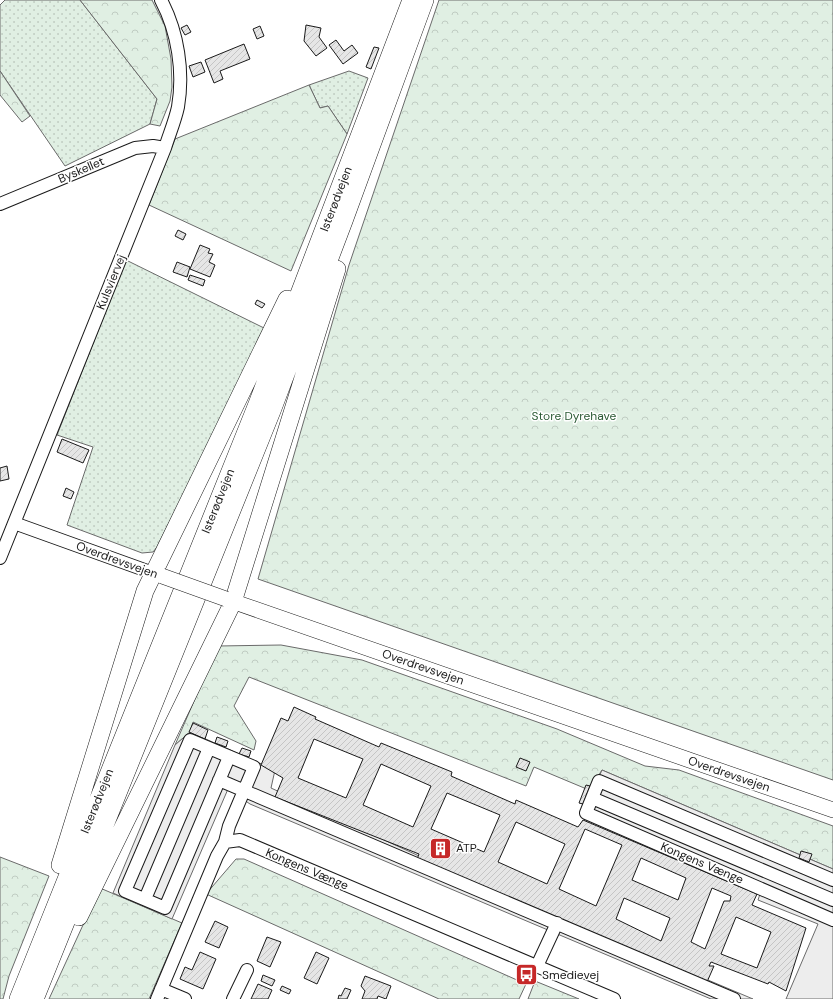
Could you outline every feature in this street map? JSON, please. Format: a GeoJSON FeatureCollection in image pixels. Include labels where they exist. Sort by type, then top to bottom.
{"type":"FeatureCollection","features":[{"type":"Feature","properties":{"kind":"highway","name":"Isterødvejen"},"geometry":{"type":"LineString","coordinates":[[18,999],[254,411],[411,0]]}},
{"type":"Feature","properties":{"kind":"highway","name":"Isterødvejen"},"geometry":{"type":"LineString","coordinates":[[35,999],[272,411],[425,0]]}},
{"type":"Feature","properties":{"kind":"highway"},"geometry":{"type":"LineString","coordinates":[[44,978],[59,956],[96,884],[229,600],[339,263],[344,221]]}},
{"type":"Feature","properties":{"kind":"highway"},"geometry":{"type":"LineString","coordinates":[[33,961],[42,915],[66,849],[138,612],[288,298],[308,272]]}},
{"type":"Feature","properties":{"kind":"main road","name":"Overdrevsvejen"},"geometry":{"type":"LineString","coordinates":[[157,574],[833,810]]}},
{"type":"Feature","properties":{"kind":"street","name":"Kulsviervej"},"geometry":{"type":"LineString","coordinates":[[0,558],[165,148],[178,108],[180,87],[179,61],[174,33],[161,0]]}},
{"type":"Feature","properties":{"kind":"street","name":"Byskellet"},"geometry":{"type":"LineString","coordinates":[[0,204],[135,148],[153,146],[165,148]]}},
{"type":"Feature","properties":{"kind":"street","name":"Overdrevsvejen"},"geometry":{"type":"LineString","coordinates":[[14,523],[157,574]]}},
{"type":"Feature","properties":{"kind":"street"},"geometry":{"type":"LineString","coordinates":[[184,999],[159,994],[217,856],[225,842],[229,826],[254,767],[190,740],[125,891],[165,908],[229,757]]}},
{"type":"Feature","properties":{"kind":"street"},"geometry":{"type":"LineString","coordinates":[[145,899],[209,748]]}},
{"type":"Feature","properties":{"kind":"street"},"geometry":{"type":"LineString","coordinates":[[219,780],[734,999]]}},
{"type":"Feature","properties":{"kind":"street","name":"Kongens Vænge"},"geometry":{"type":"LineString","coordinates":[[833,880],[599,782],[586,813],[833,920]]}},
{"type":"Feature","properties":{"kind":"street","name":"Kongens Vænge"},"geometry":{"type":"LineString","coordinates":[[592,798],[833,900]]}},
{"type":"Feature","properties":{"kind":"street","name":"Kongens Vænge"},"geometry":{"type":"LineString","coordinates":[[225,842],[240,840],[614,999]]}},
{"type":"Feature","properties":{"kind":"street"},"geometry":{"type":"LineString","coordinates":[[537,966],[557,923]]}},
{"type":"Feature","properties":{"kind":"street"},"geometry":{"type":"LineString","coordinates":[[233,999],[247,970]]}},
{"type":"Feature","properties":{"kind":"green space"},"geometry":{"type":"Polygon","coordinates":[[[5,0],[80,0],[157,99],[150,124],[65,166],[0,71],[0,5],[5,0]]]}},
{"type":"Feature","properties":{"kind":"green space"},"geometry":{"type":"Polygon","coordinates":[[[80,0],[152,0],[165,26],[171,59],[172,87],[170,101],[160,126],[150,124],[157,99],[80,0]]]}},
{"type":"Feature","properties":{"kind":"green space","name":"Store Dyrehave"},"geometry":{"type":"Polygon","coordinates":[[[439,0],[833,0],[833,780],[258,579],[349,265],[439,0]]]}},
{"type":"Feature","properties":{"kind":"green space"},"geometry":{"type":"Polygon","coordinates":[[[0,71],[30,116],[22,122],[0,95],[0,71]]]}},
{"type":"Feature","properties":{"kind":"green space"},"geometry":{"type":"Polygon","coordinates":[[[349,71],[368,78],[347,134],[328,106],[320,108],[309,85],[349,71]]]}},
{"type":"Feature","properties":{"kind":"green space"},"geometry":{"type":"Polygon","coordinates":[[[309,85],[320,108],[328,106],[347,134],[291,271],[149,205],[175,139],[309,85]]]}},
{"type":"Feature","properties":{"kind":"green space"},"geometry":{"type":"Polygon","coordinates":[[[126,260],[266,329],[157,547],[153,552],[142,553],[67,525],[93,447],[57,435],[126,260]]]}},
{"type":"Feature","properties":{"kind":"green space"},"geometry":{"type":"Polygon","coordinates":[[[281,645],[362,660],[557,729],[645,766],[679,770],[833,826],[833,869],[602,770],[589,790],[534,767],[526,786],[249,677],[234,706],[256,741],[254,750],[193,722],[190,732],[175,745],[218,646],[281,645]]]}},
{"type":"Feature","properties":{"kind":"green space"},"geometry":{"type":"Polygon","coordinates":[[[0,857],[49,876],[9,976],[3,999],[0,999],[0,857]]]}},
{"type":"Feature","properties":{"kind":"green space"},"geometry":{"type":"Polygon","coordinates":[[[236,859],[244,859],[526,984],[519,999],[439,999],[206,894],[236,859]]]}},
{"type":"Feature","properties":{"kind":"green space"},"geometry":{"type":"Polygon","coordinates":[[[100,888],[182,923],[149,999],[49,999],[100,888]]]}},
{"type":"Feature","properties":{"kind":"green space"},"geometry":{"type":"Polygon","coordinates":[[[535,981],[579,999],[528,999],[535,981]]]}},
{"type":"Feature","properties":{"kind":"shaded area"},"geometry":{"type":"Polygon","coordinates":[[[190,732],[275,770],[271,788],[480,884],[753,999],[711,999],[250,804],[228,789],[172,919],[113,893],[175,745],[190,732]]]}},
{"type":"Feature","properties":{"kind":"shaded area"},"geometry":{"type":"Polygon","coordinates":[[[602,770],[833,869],[833,999],[786,999],[818,924],[758,900],[760,894],[582,815],[602,770]]]}},
{"type":"Feature","properties":{"kind":"building"},"geometry":{"type":"Polygon","coordinates":[[[187,25],[191,32],[185,35],[181,28],[187,25]]]}},
{"type":"Feature","properties":{"kind":"building"},"geometry":{"type":"Polygon","coordinates":[[[306,25],[321,28],[319,37],[327,48],[316,56],[304,41],[306,25]]]}},
{"type":"Feature","properties":{"kind":"building"},"geometry":{"type":"Polygon","coordinates":[[[260,26],[264,36],[257,39],[253,29],[260,26]]]}},
{"type":"Feature","properties":{"kind":"building"},"geometry":{"type":"Polygon","coordinates":[[[336,40],[344,51],[352,45],[358,53],[343,64],[329,45],[336,40]]]}},
{"type":"Feature","properties":{"kind":"building"},"geometry":{"type":"Polygon","coordinates":[[[244,44],[250,59],[220,71],[223,79],[214,83],[205,60],[244,44]]]}},
{"type":"Feature","properties":{"kind":"building"},"geometry":{"type":"Polygon","coordinates":[[[374,47],[379,48],[371,69],[366,67],[374,47]]]}},
{"type":"Feature","properties":{"kind":"building"},"geometry":{"type":"Polygon","coordinates":[[[201,62],[205,72],[193,77],[189,66],[201,62]]]}},
{"type":"Feature","properties":{"kind":"building"},"geometry":{"type":"Polygon","coordinates":[[[178,230],[186,234],[183,240],[175,236],[178,230]]]}},
{"type":"Feature","properties":{"kind":"building"},"geometry":{"type":"Polygon","coordinates":[[[200,245],[210,249],[208,253],[213,254],[209,262],[215,265],[210,277],[190,269],[200,245]]]}},
{"type":"Feature","properties":{"kind":"building"},"geometry":{"type":"Polygon","coordinates":[[[177,262],[190,267],[187,277],[173,272],[177,262]]]}},
{"type":"Feature","properties":{"kind":"building"},"geometry":{"type":"Polygon","coordinates":[[[190,275],[205,280],[203,286],[188,280],[190,275]]]}},
{"type":"Feature","properties":{"kind":"building"},"geometry":{"type":"Polygon","coordinates":[[[257,300],[265,304],[262,308],[255,304],[257,300]]]}},
{"type":"Feature","properties":{"kind":"building"},"geometry":{"type":"Polygon","coordinates":[[[62,439],[89,450],[83,463],[57,452],[62,439]]]}},
{"type":"Feature","properties":{"kind":"building"},"geometry":{"type":"Polygon","coordinates":[[[7,466],[9,479],[0,481],[0,468],[7,466]]]}},
{"type":"Feature","properties":{"kind":"building"},"geometry":{"type":"Polygon","coordinates":[[[66,488],[74,492],[71,499],[63,496],[66,488]]]}},
{"type":"Feature","properties":{"kind":"building","name":"ATP"},"geometry":{"type":"Polygon","coordinates":[[[294,707],[316,717],[315,719],[379,747],[381,743],[452,772],[451,776],[515,804],[516,800],[578,827],[583,820],[757,894],[752,905],[806,928],[786,991],[769,982],[768,984],[711,962],[709,966],[714,966],[707,982],[416,862],[419,854],[275,797],[283,778],[261,765],[281,718],[288,721],[294,707]],[[314,739],[298,778],[346,798],[363,759],[314,739]],[[381,764],[363,805],[413,827],[431,786],[381,764]],[[447,793],[431,829],[484,852],[500,815],[447,793]],[[516,822],[498,862],[547,884],[565,844],[516,822]],[[585,829],[559,889],[596,906],[622,845],[585,829]],[[641,858],[632,880],[678,900],[686,878],[641,858]],[[712,888],[691,942],[705,949],[724,901],[730,901],[731,896],[712,888]],[[624,898],[616,919],[661,941],[670,918],[624,898]],[[736,917],[721,954],[757,968],[771,932],[736,917]]]}},
{"type":"Feature","properties":{"kind":"building"},"geometry":{"type":"Polygon","coordinates":[[[193,723],[208,730],[205,739],[189,732],[193,723]]]}},
{"type":"Feature","properties":{"kind":"building"},"geometry":{"type":"Polygon","coordinates":[[[217,737],[228,741],[226,747],[215,743],[217,737]]]}},
{"type":"Feature","properties":{"kind":"building"},"geometry":{"type":"Polygon","coordinates":[[[242,748],[251,751],[249,757],[239,754],[242,748]]]}},
{"type":"Feature","properties":{"kind":"building"},"geometry":{"type":"Polygon","coordinates":[[[520,758],[530,762],[526,771],[516,767],[520,758]]]}},
{"type":"Feature","properties":{"kind":"building"},"geometry":{"type":"Polygon","coordinates":[[[586,785],[590,786],[583,804],[579,803],[586,785]]]}},
{"type":"Feature","properties":{"kind":"building"},"geometry":{"type":"Polygon","coordinates":[[[801,851],[812,854],[809,862],[799,858],[801,851]]]}},
{"type":"Feature","properties":{"kind":"building"},"geometry":{"type":"Polygon","coordinates":[[[215,921],[228,927],[219,948],[205,942],[215,921]]]}},
{"type":"Feature","properties":{"kind":"building"},"geometry":{"type":"Polygon","coordinates":[[[267,937],[281,942],[270,967],[257,961],[267,937]]]}},
{"type":"Feature","properties":{"kind":"building"},"geometry":{"type":"Polygon","coordinates":[[[200,952],[216,959],[203,989],[180,979],[185,967],[192,970],[200,952]]]}},
{"type":"Feature","properties":{"kind":"building"},"geometry":{"type":"Polygon","coordinates":[[[316,952],[329,958],[317,984],[304,978],[316,952]]]}},
{"type":"Feature","properties":{"kind":"building"},"geometry":{"type":"Polygon","coordinates":[[[263,975],[275,980],[272,986],[261,981],[263,975]]]}},
{"type":"Feature","properties":{"kind":"building"},"geometry":{"type":"Polygon","coordinates":[[[365,976],[391,986],[386,999],[378,996],[377,999],[362,999],[365,991],[361,986],[365,976]]]}},
{"type":"Feature","properties":{"kind":"building"},"geometry":{"type":"Polygon","coordinates":[[[258,984],[272,990],[268,999],[251,999],[258,984]]]}},
{"type":"Feature","properties":{"kind":"building"},"geometry":{"type":"Polygon","coordinates":[[[282,986],[291,990],[289,994],[280,990],[282,986]]]}},
{"type":"Feature","properties":{"kind":"building"},"geometry":{"type":"Polygon","coordinates":[[[345,988],[351,990],[347,999],[338,999],[339,995],[341,996],[345,988]]]}},
{"type":"Feature","properties":{"kind":"place","name":"ATP"},"geometry":{"type":"Point","coordinates":[440,848]}},
{"type":"Feature","properties":{"kind":"place","name":"Smedievej"},"geometry":{"type":"Point","coordinates":[526,975]}}]}
